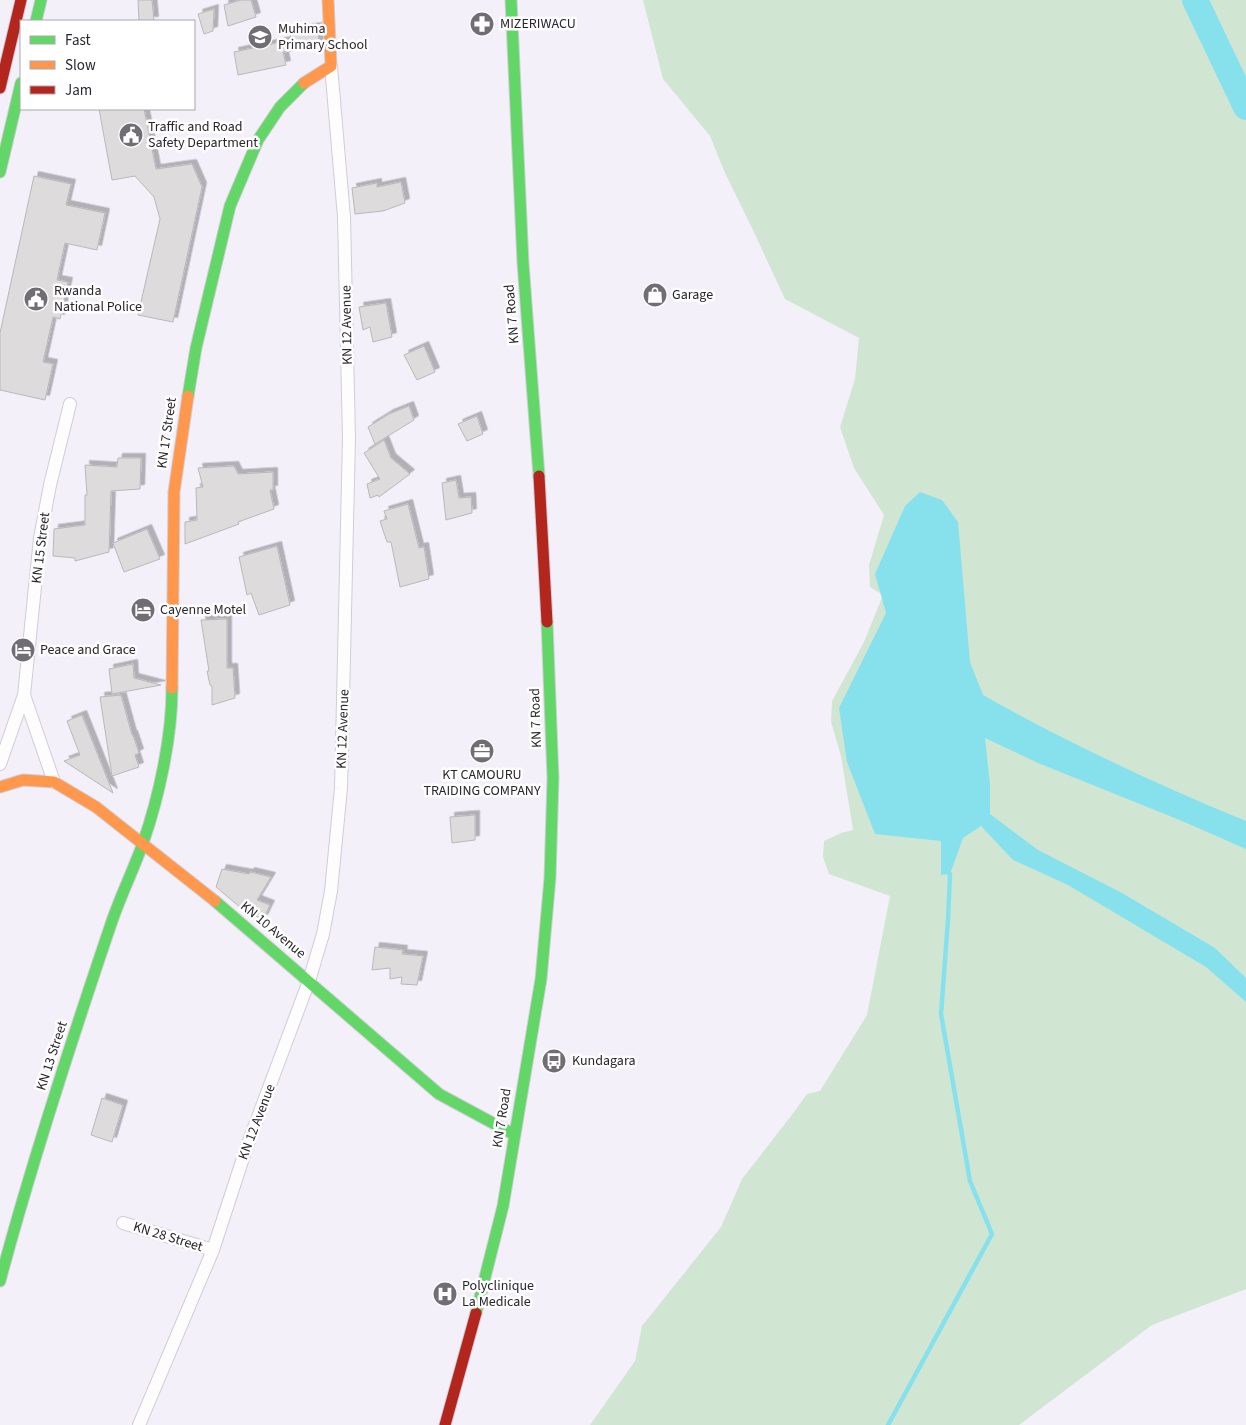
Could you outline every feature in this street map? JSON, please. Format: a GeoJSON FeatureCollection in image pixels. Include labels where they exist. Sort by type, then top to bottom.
{"type":"FeatureCollection","features":[{"type":"Feature","properties":{"kind":"main road"},"geometry":{"type":"LineString","coordinates":[[0,88],[21,0]]}},
{"type":"Feature","properties":{"kind":"main road"},"geometry":{"type":"LineString","coordinates":[[36,20],[41,0]]}},
{"type":"Feature","properties":{"kind":"main road","name":"KN 12 Avenue"},"geometry":{"type":"LineString","coordinates":[[328,0],[331,66]]}},
{"type":"Feature","properties":{"kind":"main road","name":"KN 7 Road"},"geometry":{"type":"LineString","coordinates":[[445,1425],[503,1206],[541,979],[550,878],[551,694],[542,526],[523,263],[511,0]]}},
{"type":"Feature","properties":{"kind":"main road","name":"KN 17 Street"},"geometry":{"type":"LineString","coordinates":[[143,843],[159,787],[172,695],[174,492],[181,436],[196,348],[230,206],[258,140],[280,107],[304,82],[331,66]]}},
{"type":"Feature","properties":{"kind":"main road"},"geometry":{"type":"LineString","coordinates":[[0,172],[20,87]]}},
{"type":"Feature","properties":{"kind":"main road","name":"KN 10 Avenue"},"geometry":{"type":"LineString","coordinates":[[0,787],[22,780],[54,782],[96,807],[230,914],[439,1094],[515,1135]]}},
{"type":"Feature","properties":{"kind":"main road","name":"KN 13 Street"},"geometry":{"type":"LineString","coordinates":[[0,1281],[66,1062],[112,921],[143,843]]}},
{"type":"Feature","properties":{"kind":"street","name":"KN 12 Avenue"},"geometry":{"type":"LineString","coordinates":[[140,1425],[213,1250],[246,1150],[309,981],[323,934],[331,891],[341,788],[349,438],[344,217],[331,66]]}},
{"type":"Feature","properties":{"kind":"street","name":"KN 15 Street"},"geometry":{"type":"LineString","coordinates":[[0,764],[24,695],[40,538],[50,485],[70,404]]}},
{"type":"Feature","properties":{"kind":"street","name":"KN 15 Street"},"geometry":{"type":"LineString","coordinates":[[24,695],[54,782]]}},
{"type":"Feature","properties":{"kind":"street","name":"KN 28 Street"},"geometry":{"type":"LineString","coordinates":[[123,1223],[213,1250]]}},
{"type":"Feature","properties":{"kind":"green space"},"geometry":{"type":"Polygon","coordinates":[[[643,0],[1246,0],[1246,1289],[1152,1325],[1019,1425],[590,1425],[635,1361],[642,1326],[721,1227],[742,1179],[807,1094],[820,1091],[867,1015],[890,896],[829,874],[823,857],[824,841],[853,830],[841,756],[831,722],[832,701],[864,642],[883,595],[870,587],[869,565],[884,515],[854,468],[840,427],[855,379],[859,338],[785,299],[725,173],[710,136],[663,79],[643,0]]]}},
{"type":"Feature","properties":{"kind":"water"},"geometry":{"type":"Polygon","coordinates":[[[920,492],[942,500],[958,522],[970,662],[983,695],[1047,730],[1113,762],[1246,821],[1246,849],[1038,763],[985,738],[990,785],[990,814],[1038,850],[1122,893],[1215,948],[1246,978],[1246,1002],[1206,967],[1068,885],[1013,860],[981,826],[963,838],[950,874],[941,875],[941,841],[875,834],[847,762],[839,708],[886,613],[875,574],[905,506],[920,492]]]}},
{"type":"Feature","properties":{"kind":"building"},"geometry":{"type":"Polygon","coordinates":[[[138,0],[152,0],[154,20],[139,20],[138,0]]]}},
{"type":"Feature","properties":{"kind":"building"},"geometry":{"type":"Polygon","coordinates":[[[241,0],[251,0],[256,17],[228,26],[224,5],[241,0]]]}},
{"type":"Feature","properties":{"kind":"building"},"geometry":{"type":"Polygon","coordinates":[[[214,9],[213,31],[204,34],[198,14],[214,9]]]}},
{"type":"Feature","properties":{"kind":"building"},"geometry":{"type":"Polygon","coordinates":[[[318,27],[319,48],[283,52],[286,65],[238,75],[234,52],[291,40],[290,31],[318,27]]]}},
{"type":"Feature","properties":{"kind":"building"},"geometry":{"type":"Polygon","coordinates":[[[99,110],[144,110],[156,169],[192,164],[202,187],[173,322],[138,315],[160,219],[154,197],[135,176],[112,180],[99,110]]]}},
{"type":"Feature","properties":{"kind":"building","name":"Rwanda National Police"},"geometry":{"type":"Polygon","coordinates":[[[34,176],[71,184],[66,205],[105,213],[97,250],[65,243],[57,280],[68,282],[60,319],[53,317],[43,362],[53,364],[45,400],[0,390],[0,333],[34,176]]]}},
{"type":"Feature","properties":{"kind":"building"},"geometry":{"type":"Polygon","coordinates":[[[401,182],[405,203],[383,211],[355,214],[352,188],[377,183],[377,187],[401,182]]]}},
{"type":"Feature","properties":{"kind":"building"},"geometry":{"type":"Polygon","coordinates":[[[386,303],[392,337],[373,342],[370,327],[363,330],[359,307],[386,303]]]}},
{"type":"Feature","properties":{"kind":"building"},"geometry":{"type":"Polygon","coordinates":[[[424,346],[435,372],[417,380],[404,355],[424,346]]]}},
{"type":"Feature","properties":{"kind":"building"},"geometry":{"type":"Polygon","coordinates":[[[409,406],[414,420],[375,444],[368,427],[389,414],[409,406]]]}},
{"type":"Feature","properties":{"kind":"building"},"geometry":{"type":"Polygon","coordinates":[[[477,416],[483,434],[467,441],[458,424],[477,416]]]}},
{"type":"Feature","properties":{"kind":"building"},"geometry":{"type":"Polygon","coordinates":[[[384,440],[391,458],[410,474],[379,497],[378,495],[370,498],[367,484],[380,479],[364,453],[384,440]]]}},
{"type":"Feature","properties":{"kind":"building"},"geometry":{"type":"Polygon","coordinates":[[[118,458],[141,458],[140,489],[111,491],[109,552],[75,561],[75,558],[53,556],[54,529],[85,525],[85,495],[87,495],[85,465],[117,467],[118,458]]]}},
{"type":"Feature","properties":{"kind":"building"},"geometry":{"type":"Polygon","coordinates":[[[234,466],[238,474],[273,472],[273,490],[270,490],[274,509],[185,544],[185,522],[197,520],[196,488],[203,487],[198,468],[234,466]]]}},
{"type":"Feature","properties":{"kind":"building"},"geometry":{"type":"Polygon","coordinates":[[[456,480],[459,498],[471,497],[472,513],[446,520],[442,483],[456,480]]]}},
{"type":"Feature","properties":{"kind":"building"},"geometry":{"type":"Polygon","coordinates":[[[408,504],[419,548],[424,547],[429,579],[400,587],[391,542],[387,542],[380,521],[387,519],[384,511],[408,504]]]}},
{"type":"Feature","properties":{"kind":"building"},"geometry":{"type":"Polygon","coordinates":[[[147,529],[160,559],[124,572],[113,543],[147,529]]]}},
{"type":"Feature","properties":{"kind":"building"},"geometry":{"type":"Polygon","coordinates":[[[277,546],[290,605],[259,615],[251,593],[247,595],[239,557],[277,546]]]}},
{"type":"Feature","properties":{"kind":"building"},"geometry":{"type":"Polygon","coordinates":[[[227,619],[227,668],[233,668],[235,698],[212,705],[212,686],[210,685],[207,671],[209,671],[201,620],[227,619]]]}},
{"type":"Feature","properties":{"kind":"building"},"geometry":{"type":"Polygon","coordinates":[[[133,664],[134,678],[161,685],[112,694],[109,669],[133,664]]]}},
{"type":"Feature","properties":{"kind":"building"},"geometry":{"type":"Polygon","coordinates":[[[121,695],[139,753],[135,755],[139,767],[112,776],[100,697],[121,695]]]}},
{"type":"Feature","properties":{"kind":"building"},"geometry":{"type":"Polygon","coordinates":[[[82,715],[113,793],[64,761],[80,755],[67,721],[82,715]]]}},
{"type":"Feature","properties":{"kind":"building"},"geometry":{"type":"Polygon","coordinates":[[[475,815],[475,840],[452,843],[450,817],[475,815]]]}},
{"type":"Feature","properties":{"kind":"building"},"geometry":{"type":"Polygon","coordinates":[[[222,869],[249,874],[250,872],[271,877],[257,900],[270,905],[263,919],[247,913],[216,887],[222,869]]]}},
{"type":"Feature","properties":{"kind":"building"},"geometry":{"type":"Polygon","coordinates":[[[375,947],[403,950],[402,954],[423,956],[417,985],[401,984],[402,977],[390,979],[390,968],[372,970],[375,947]]]}},
{"type":"Feature","properties":{"kind":"building"},"geometry":{"type":"Polygon","coordinates":[[[102,1098],[123,1105],[112,1142],[91,1135],[102,1098]]]}},
{"type":"Feature","properties":{"kind":"waterway"},"geometry":{"type":"LineString","coordinates":[[1195,0],[1246,107]]}},
{"type":"Feature","properties":{"kind":"waterway"},"geometry":{"type":"LineString","coordinates":[[888,1425],[992,1234],[970,1181],[941,1014],[950,874]]}},
{"type":"Feature","properties":{"kind":"traffic: fast"},"geometry":{"type":"LineString","coordinates":[[36,20],[41,0]]}},
{"type":"Feature","properties":{"kind":"traffic: fast"},"geometry":{"type":"LineString","coordinates":[[511,0],[523,263],[539,476]]}},
{"type":"Feature","properties":{"kind":"traffic: fast"},"geometry":{"type":"LineString","coordinates":[[188,396],[196,348],[230,206],[258,140],[280,107],[304,83]]}},
{"type":"Feature","properties":{"kind":"traffic: fast"},"geometry":{"type":"LineString","coordinates":[[0,172],[20,87]]}},
{"type":"Feature","properties":{"kind":"traffic: fast"},"geometry":{"type":"LineString","coordinates":[[476,1313],[503,1206],[541,979],[550,878],[553,778],[547,622]]}},
{"type":"Feature","properties":{"kind":"traffic: fast"},"geometry":{"type":"LineString","coordinates":[[0,1281],[25,1191],[67,1057],[115,914],[149,825],[167,746],[172,688]]}},
{"type":"Feature","properties":{"kind":"traffic: fast"},"geometry":{"type":"LineString","coordinates":[[215,901],[439,1094],[515,1135]]}},
{"type":"Feature","properties":{"kind":"traffic: slow"},"geometry":{"type":"LineString","coordinates":[[304,83],[331,66],[328,0]]}},
{"type":"Feature","properties":{"kind":"traffic: slow"},"geometry":{"type":"LineString","coordinates":[[172,688],[174,492],[188,396]]}},
{"type":"Feature","properties":{"kind":"traffic: slow"},"geometry":{"type":"LineString","coordinates":[[0,787],[23,780],[54,782],[96,807],[215,901]]}},
{"type":"Feature","properties":{"kind":"traffic: jam"},"geometry":{"type":"LineString","coordinates":[[0,88],[21,0]]}},
{"type":"Feature","properties":{"kind":"traffic: jam"},"geometry":{"type":"LineString","coordinates":[[539,476],[547,622]]}},
{"type":"Feature","properties":{"kind":"traffic: jam"},"geometry":{"type":"LineString","coordinates":[[445,1425],[476,1313]]}},
{"type":"Feature","properties":{"kind":"place","name":"MIZERIWACU"},"geometry":{"type":"Point","coordinates":[482,24]}},
{"type":"Feature","properties":{"kind":"place","name":"Muhima Primary School"},"geometry":{"type":"Point","coordinates":[260,37]}},
{"type":"Feature","properties":{"kind":"place","name":"Traffic and Road Safety Department"},"geometry":{"type":"Point","coordinates":[131,135]}},
{"type":"Feature","properties":{"kind":"place","name":"Garage"},"geometry":{"type":"Point","coordinates":[655,295]}},
{"type":"Feature","properties":{"kind":"place","name":"Rwanda National Police"},"geometry":{"type":"Point","coordinates":[36,299]}},
{"type":"Feature","properties":{"kind":"place","name":"Cayenne Motel"},"geometry":{"type":"Point","coordinates":[143,610]}},
{"type":"Feature","properties":{"kind":"place","name":"Peace and Grace"},"geometry":{"type":"Point","coordinates":[23,650]}},
{"type":"Feature","properties":{"kind":"place","name":"KT CAMOURU TRAIDING COMPANY"},"geometry":{"type":"Point","coordinates":[482,751]}},
{"type":"Feature","properties":{"kind":"place","name":"Kundagara"},"geometry":{"type":"Point","coordinates":[554,1061]}},
{"type":"Feature","properties":{"kind":"place","name":"Polyclinique La Medicale"},"geometry":{"type":"Point","coordinates":[445,1294]}}]}
